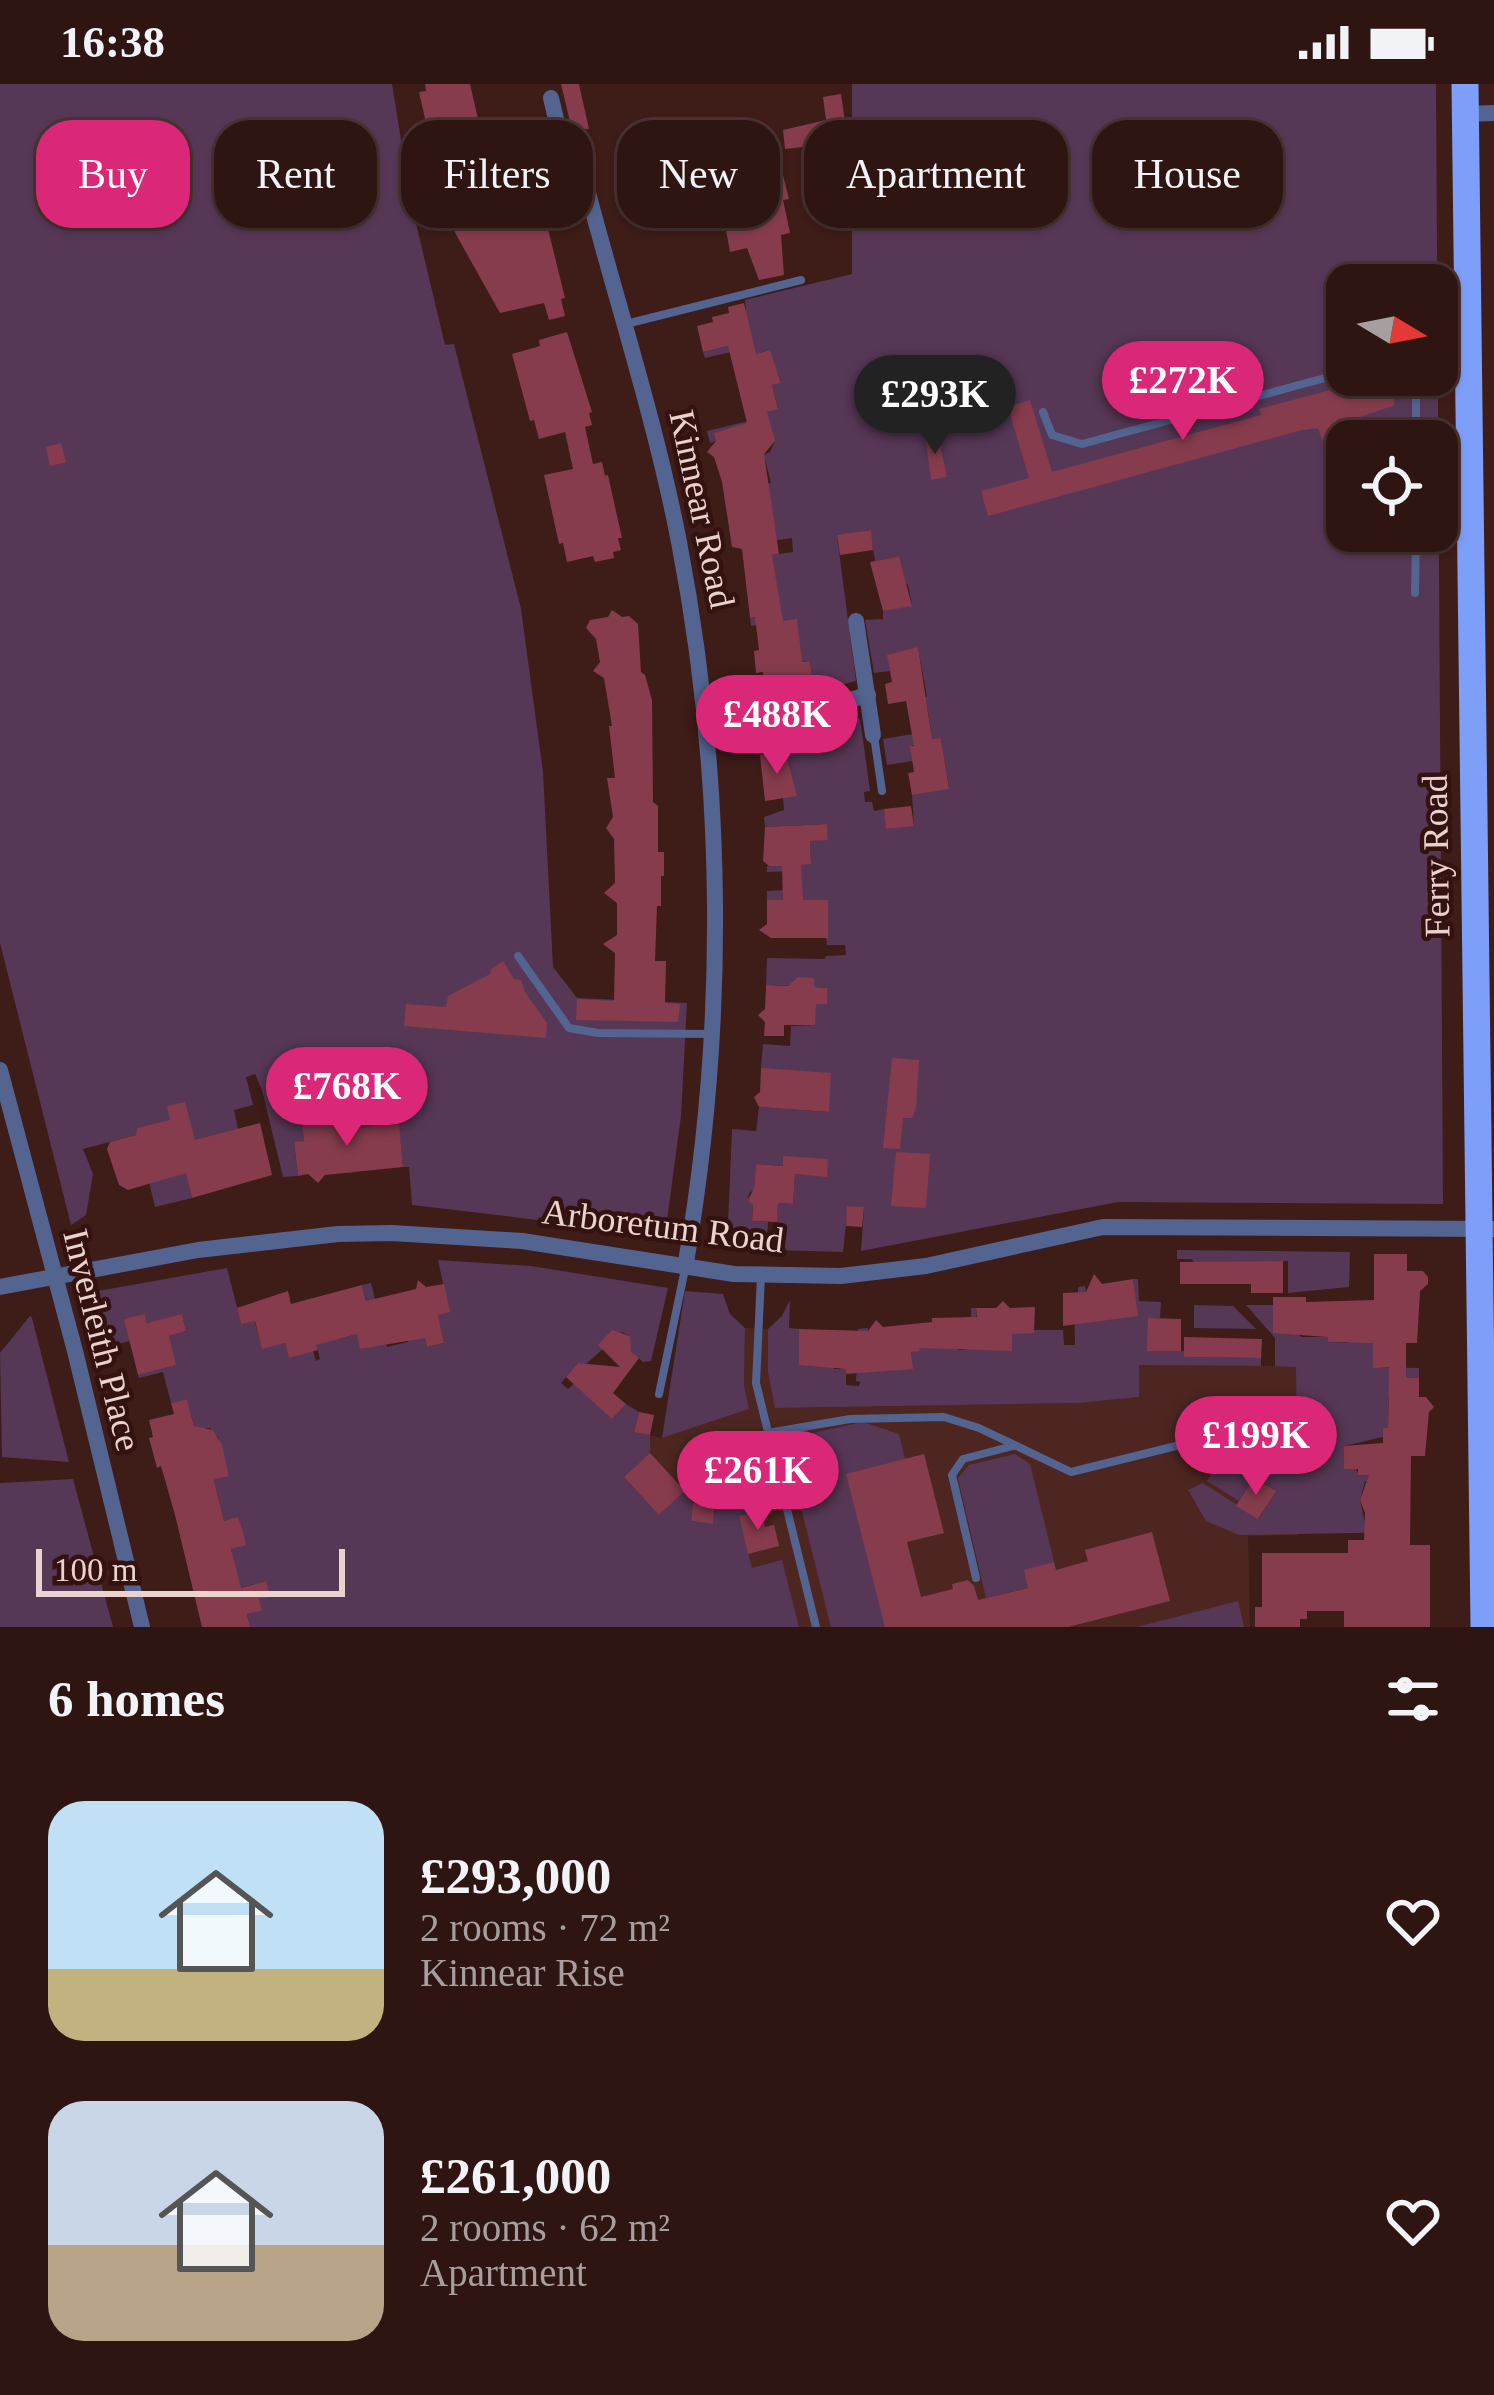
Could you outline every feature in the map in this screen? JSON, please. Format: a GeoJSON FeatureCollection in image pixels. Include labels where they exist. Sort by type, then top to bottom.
{"type":"FeatureCollection","features":[{"type":"Feature","properties":{"kind":"main road","name":"Ferry Road"},"geometry":{"type":"LineString","coordinates":[[1465,84],[1482,792],[1488,1573],[1484,1627]]}},
{"type":"Feature","properties":{"kind":"street","name":"Kinnear Road"},"geometry":{"type":"LineString","coordinates":[[551,98],[556,120]]}},
{"type":"Feature","properties":{"kind":"street"},"geometry":{"type":"LineString","coordinates":[[1465,114],[1494,113]]}},
{"type":"Feature","properties":{"kind":"street","name":"Kinnear Road"},"geometry":{"type":"LineString","coordinates":[[593,212],[680,545],[708,737],[714,849],[713,1034],[703,1151],[685,1268]]}},
{"type":"Feature","properties":{"kind":"street"},"geometry":{"type":"LineString","coordinates":[[856,621],[873,735]]}},
{"type":"Feature","properties":{"kind":"street"},"geometry":{"type":"LineString","coordinates":[[708,737],[868,695]]}},
{"type":"Feature","properties":{"kind":"street","name":"Inverleith Place"},"geometry":{"type":"LineString","coordinates":[[0,1070],[142,1627]]}},
{"type":"Feature","properties":{"kind":"street","name":"Arboretum Road"},"geometry":{"type":"LineString","coordinates":[[0,1287],[242,1244],[392,1233],[522,1241],[685,1268],[762,1274],[878,1274],[1103,1227],[1486,1229]]}},
{"type":"Feature","properties":{"kind":"lane"},"geometry":{"type":"LineString","coordinates":[[625,324],[801,280]]}},
{"type":"Feature","properties":{"kind":"lane"},"geometry":{"type":"LineString","coordinates":[[1458,344],[1468,342]]}},
{"type":"Feature","properties":{"kind":"lane"},"geometry":{"type":"LineString","coordinates":[[1042,412],[1052,435],[1082,444],[1326,378]]}},
{"type":"Feature","properties":{"kind":"lane"},"geometry":{"type":"LineString","coordinates":[[1415,552],[1415,593]]}},
{"type":"Feature","properties":{"kind":"lane"},"geometry":{"type":"LineString","coordinates":[[873,735],[882,790]]}},
{"type":"Feature","properties":{"kind":"lane"},"geometry":{"type":"LineString","coordinates":[[518,956],[568,1028],[598,1033],[713,1034]]}},
{"type":"Feature","properties":{"kind":"lane"},"geometry":{"type":"LineString","coordinates":[[659,1394],[685,1268]]}},
{"type":"Feature","properties":{"kind":"lane"},"geometry":{"type":"LineString","coordinates":[[762,1274],[756,1382],[816,1627]]}},
{"type":"Feature","properties":{"kind":"lane"},"geometry":{"type":"LineString","coordinates":[[768,1433],[850,1419],[934,1416],[962,1421],[1071,1472],[1184,1444]]}},
{"type":"Feature","properties":{"kind":"lane"},"geometry":{"type":"LineString","coordinates":[[976,1578],[952,1475],[963,1459],[1015,1445]]}},
{"type":"Feature","properties":{"kind":"shaded area"},"geometry":{"type":"Polygon","coordinates":[[[0,84],[392,84],[401,140],[401,228],[417,228],[445,345],[454,344],[521,609],[543,772],[553,967],[577,998],[687,1003],[681,1116],[665,1235],[412,1205],[398,1120],[386,1122],[387,1136],[367,1127],[351,1129],[355,1172],[349,1173],[343,1118],[303,1122],[304,1141],[294,1143],[298,1176],[283,1177],[255,1074],[246,1077],[253,1105],[234,1110],[238,1129],[188,1179],[192,1198],[155,1207],[147,1126],[138,1128],[136,1135],[83,1149],[93,1174],[86,1215],[71,1225],[0,943],[0,84]]]}},
{"type":"Feature","properties":{"kind":"shaded area"},"geometry":{"type":"Polygon","coordinates":[[[852,84],[1436,84],[1437,264],[1326,264],[1326,396],[1438,396],[1438,420],[1326,420],[1326,552],[1439,552],[1443,1204],[1118,1202],[861,1251],[864,1208],[848,1206],[843,1252],[775,1250],[778,1203],[793,1204],[795,1174],[811,1175],[783,1157],[783,1166],[756,1164],[754,1190],[749,1193],[752,1221],[768,1222],[766,1249],[727,1247],[732,1129],[756,1131],[759,1107],[828,1112],[761,1068],[763,1044],[790,1046],[791,1026],[815,1025],[809,1003],[827,1003],[827,988],[814,987],[803,977],[795,980],[795,986],[766,985],[767,958],[846,955],[845,945],[810,938],[810,917],[828,900],[767,900],[767,891],[801,889],[801,871],[767,872],[767,866],[811,864],[810,841],[828,839],[826,824],[765,827],[764,817],[784,810],[783,798],[796,795],[785,751],[764,747],[765,754],[760,755],[758,744],[860,718],[870,791],[864,792],[865,802],[872,802],[874,811],[884,809],[887,829],[914,825],[912,795],[949,788],[941,738],[911,746],[913,761],[887,765],[883,739],[931,731],[927,706],[906,701],[927,697],[918,648],[888,655],[890,671],[874,673],[865,620],[883,619],[883,611],[912,605],[908,585],[875,561],[870,530],[837,536],[856,681],[767,705],[764,684],[780,682],[782,688],[813,683],[810,661],[788,663],[797,620],[751,626],[750,618],[781,612],[774,569],[748,559],[793,552],[792,538],[777,540],[724,494],[771,483],[765,459],[745,463],[770,452],[775,441],[743,425],[715,433],[716,441],[710,443],[707,431],[778,408],[772,385],[781,382],[769,350],[757,354],[759,363],[731,352],[705,358],[703,352],[752,340],[730,314],[746,310],[745,300],[852,274],[852,228],[1068,228],[1068,120],[852,120],[852,84]]]}},
{"type":"Feature","properties":{"kind":"shaded area"},"geometry":{"type":"Polygon","coordinates":[[[1177,1250],[1350,1252],[1349,1287],[1288,1293],[1288,1261],[1193,1262],[1177,1259],[1177,1250]]]}},
{"type":"Feature","properties":{"kind":"shaded area"},"geometry":{"type":"Polygon","coordinates":[[[438,1260],[531,1266],[668,1288],[651,1361],[643,1362],[629,1349],[630,1336],[622,1332],[586,1364],[578,1363],[561,1383],[568,1389],[578,1380],[612,1419],[626,1404],[639,1412],[634,1431],[650,1435],[650,1453],[624,1477],[659,1515],[684,1492],[693,1503],[691,1521],[712,1524],[726,1473],[745,1443],[754,1441],[764,1487],[756,1491],[761,1511],[739,1517],[752,1568],[782,1560],[799,1627],[250,1627],[247,1614],[261,1611],[259,1599],[269,1597],[265,1581],[237,1589],[231,1549],[245,1544],[238,1518],[224,1521],[214,1480],[229,1476],[218,1437],[210,1428],[195,1430],[187,1399],[171,1403],[163,1372],[138,1375],[175,1365],[169,1336],[186,1331],[182,1315],[147,1323],[145,1314],[130,1341],[103,1348],[92,1292],[227,1268],[241,1323],[250,1304],[262,1348],[285,1343],[289,1357],[313,1351],[316,1361],[320,1359],[305,1300],[312,1298],[321,1333],[337,1339],[357,1334],[361,1349],[377,1344],[362,1285],[371,1283],[387,1347],[408,1342],[407,1334],[423,1330],[427,1347],[444,1343],[431,1286],[449,1312],[438,1260]]]}},
{"type":"Feature","properties":{"kind":"shaded area"},"geometry":{"type":"Polygon","coordinates":[[[1133,1279],[1138,1279],[1139,1301],[1161,1302],[1160,1318],[1148,1319],[1148,1351],[1184,1351],[1185,1357],[1261,1358],[1261,1366],[1139,1365],[1139,1397],[1078,1403],[775,1408],[768,1372],[768,1329],[790,1300],[789,1328],[799,1329],[799,1364],[842,1369],[846,1363],[846,1385],[859,1386],[858,1329],[868,1328],[869,1372],[912,1368],[911,1352],[919,1350],[918,1326],[967,1350],[966,1317],[971,1317],[971,1308],[976,1308],[977,1347],[1012,1351],[1012,1325],[1063,1330],[1064,1345],[1075,1345],[1078,1287],[1085,1286],[1090,1321],[1135,1295],[1133,1279]]]}},
{"type":"Feature","properties":{"kind":"shaded area"},"geometry":{"type":"Polygon","coordinates":[[[685,1291],[723,1294],[730,1314],[745,1328],[744,1385],[749,1409],[662,1438],[685,1291]]]}},
{"type":"Feature","properties":{"kind":"shaded area"},"geometry":{"type":"Polygon","coordinates":[[[1194,1305],[1233,1306],[1256,1329],[1194,1328],[1194,1305]]]}},
{"type":"Feature","properties":{"kind":"shaded area"},"geometry":{"type":"Polygon","coordinates":[[[1246,1305],[1273,1305],[1301,1337],[1376,1343],[1374,1367],[1419,1368],[1419,1378],[1396,1379],[1383,1437],[1344,1446],[1359,1475],[1411,1475],[1365,1481],[1360,1500],[1365,1523],[1410,1524],[1410,1532],[1239,1535],[1206,1521],[1188,1490],[1203,1483],[1259,1519],[1275,1491],[1250,1470],[1206,1455],[1205,1449],[1297,1443],[1296,1367],[1275,1366],[1275,1338],[1246,1305]]]}},
{"type":"Feature","properties":{"kind":"shaded area"},"geometry":{"type":"Polygon","coordinates":[[[30,1316],[69,1462],[2,1457],[0,1353],[30,1316]]]}},
{"type":"Feature","properties":{"kind":"shaded area"},"geometry":{"type":"Polygon","coordinates":[[[745,1328],[768,1329],[768,1372],[776,1408],[1078,1403],[1138,1397],[1139,1365],[1297,1366],[1298,1535],[1248,1536],[1250,1627],[317,1627],[468,1395],[662,1438],[749,1409],[744,1385],[745,1328]]]}},
{"type":"Feature","properties":{"kind":"shaded area"},"geometry":{"type":"Polygon","coordinates":[[[863,1422],[899,1434],[905,1459],[885,1627],[831,1627],[785,1444],[790,1438],[863,1422]]]}},
{"type":"Feature","properties":{"kind":"shaded area"},"geometry":{"type":"Polygon","coordinates":[[[1015,1454],[1030,1464],[1054,1562],[1028,1588],[986,1598],[958,1478],[969,1465],[1015,1454]]]}},
{"type":"Feature","properties":{"kind":"shaded area"},"geometry":{"type":"Polygon","coordinates":[[[1207,1459],[1254,1477],[1239,1501],[1207,1481],[1211,1476],[1207,1459]]]}},
{"type":"Feature","properties":{"kind":"shaded area"},"geometry":{"type":"Polygon","coordinates":[[[73,1479],[113,1627],[0,1627],[0,1483],[73,1479]]]}},
{"type":"Feature","properties":{"kind":"shaded area"},"geometry":{"type":"Polygon","coordinates":[[[1238,1601],[1244,1627],[1137,1627],[1238,1601]]]}},
{"type":"Feature","properties":{"kind":"building"},"geometry":{"type":"Polygon","coordinates":[[[425,84],[470,84],[478,120],[425,120],[419,92],[426,91],[425,84]]]}},
{"type":"Feature","properties":{"kind":"building"},"geometry":{"type":"Polygon","coordinates":[[[561,84],[579,84],[587,120],[570,120],[561,84]]]}},
{"type":"Feature","properties":{"kind":"building"},"geometry":{"type":"Polygon","coordinates":[[[841,94],[845,120],[826,120],[823,97],[841,94]]]}},
{"type":"Feature","properties":{"kind":"building"},"geometry":{"type":"Polygon","coordinates":[[[804,125],[804,147],[785,149],[783,130],[804,125]]]}},
{"type":"Feature","properties":{"kind":"building"},"geometry":{"type":"Polygon","coordinates":[[[780,164],[789,199],[783,200],[790,233],[781,235],[784,275],[759,280],[747,248],[730,252],[726,230],[780,228],[780,164]]]}},
{"type":"Feature","properties":{"kind":"building"},"geometry":{"type":"Polygon","coordinates":[[[452,228],[548,228],[565,316],[549,320],[544,303],[500,313],[452,228]]]}},
{"type":"Feature","properties":{"kind":"building"},"geometry":{"type":"Polygon","coordinates":[[[744,303],[756,354],[770,350],[781,383],[772,385],[778,409],[767,412],[775,441],[764,454],[779,554],[772,555],[783,621],[797,619],[802,662],[810,661],[813,684],[781,688],[780,682],[764,684],[763,672],[756,673],[754,651],[759,650],[742,549],[732,547],[722,482],[714,457],[707,452],[716,441],[714,433],[747,423],[728,346],[703,352],[697,326],[744,303]]]}},
{"type":"Feature","properties":{"kind":"building"},"geometry":{"type":"Polygon","coordinates":[[[567,332],[592,412],[592,425],[585,427],[593,464],[602,462],[608,475],[622,538],[618,538],[621,550],[613,552],[614,558],[595,562],[593,556],[567,562],[563,543],[559,544],[544,475],[573,469],[565,432],[539,439],[512,354],[567,332]]]}},
{"type":"Feature","properties":{"kind":"building"},"geometry":{"type":"Polygon","coordinates":[[[1004,378],[1010,402],[963,415],[957,390],[1004,378]]]}},
{"type":"Feature","properties":{"kind":"building"},"geometry":{"type":"Polygon","coordinates":[[[1326,391],[1326,396],[1393,396],[1395,405],[1361,420],[1326,420],[1326,439],[1322,440],[1318,428],[1302,430],[988,516],[981,491],[1029,478],[1008,407],[1030,400],[1052,472],[1261,415],[1259,409],[1326,391]]]}},
{"type":"Feature","properties":{"kind":"building"},"geometry":{"type":"Polygon","coordinates":[[[937,431],[947,477],[931,480],[925,434],[937,431]]]}},
{"type":"Feature","properties":{"kind":"building"},"geometry":{"type":"Polygon","coordinates":[[[61,443],[66,462],[50,466],[46,447],[61,443]]]}},
{"type":"Feature","properties":{"kind":"building"},"geometry":{"type":"Polygon","coordinates":[[[871,530],[873,550],[840,555],[837,535],[871,530]]]}},
{"type":"Feature","properties":{"kind":"building"},"geometry":{"type":"Polygon","coordinates":[[[899,557],[912,606],[883,611],[870,562],[899,557]]]}},
{"type":"Feature","properties":{"kind":"building"},"geometry":{"type":"Polygon","coordinates":[[[612,610],[638,624],[641,672],[652,700],[653,802],[658,806],[658,852],[664,852],[655,961],[666,961],[665,1003],[680,1004],[678,1022],[576,1020],[577,999],[614,1001],[615,953],[603,944],[617,935],[617,903],[604,893],[615,883],[614,839],[606,828],[613,817],[607,778],[615,778],[612,726],[604,678],[593,671],[600,662],[596,639],[586,628],[590,620],[608,617],[612,610]]]}},
{"type":"Feature","properties":{"kind":"building"},"geometry":{"type":"Polygon","coordinates":[[[918,647],[932,739],[941,738],[949,789],[912,795],[908,773],[914,772],[910,746],[914,746],[906,701],[888,704],[885,684],[892,682],[887,655],[918,647]]]}},
{"type":"Feature","properties":{"kind":"building"},"geometry":{"type":"Polygon","coordinates":[[[785,751],[797,796],[765,801],[760,755],[785,751]]]}},
{"type":"Feature","properties":{"kind":"building"},"geometry":{"type":"Polygon","coordinates":[[[911,806],[914,826],[886,829],[884,809],[911,806]]]}},
{"type":"Feature","properties":{"kind":"building"},"geometry":{"type":"Polygon","coordinates":[[[827,824],[828,840],[810,841],[811,864],[801,865],[803,900],[828,900],[828,938],[771,938],[759,930],[767,924],[767,900],[783,900],[782,866],[763,861],[765,827],[827,824]]]}},
{"type":"Feature","properties":{"kind":"building"},"geometry":{"type":"Polygon","coordinates":[[[503,961],[514,979],[521,980],[547,1023],[546,1038],[404,1026],[406,1004],[446,1007],[448,996],[490,974],[503,961]]]}},
{"type":"Feature","properties":{"kind":"building"},"geometry":{"type":"Polygon","coordinates":[[[798,977],[814,978],[814,987],[827,988],[827,1004],[816,1004],[815,1025],[784,1025],[784,1036],[764,1036],[765,1022],[758,1015],[765,1009],[766,985],[788,986],[798,977]]]}},
{"type":"Feature","properties":{"kind":"building"},"geometry":{"type":"Polygon","coordinates":[[[892,1058],[919,1060],[916,1108],[912,1118],[903,1118],[900,1149],[883,1148],[892,1058]]]}},
{"type":"Feature","properties":{"kind":"building"},"geometry":{"type":"Polygon","coordinates":[[[761,1068],[831,1073],[829,1112],[759,1107],[754,1097],[760,1092],[761,1068]]]}},
{"type":"Feature","properties":{"kind":"building"},"geometry":{"type":"Polygon","coordinates":[[[185,1102],[195,1140],[260,1123],[272,1175],[192,1198],[186,1173],[128,1190],[119,1185],[107,1149],[110,1142],[136,1135],[137,1128],[170,1120],[167,1106],[185,1102]]]}},
{"type":"Feature","properties":{"kind":"building"},"geometry":{"type":"Polygon","coordinates":[[[343,1118],[344,1129],[399,1124],[403,1167],[325,1175],[318,1183],[308,1174],[298,1176],[294,1142],[304,1141],[302,1122],[343,1118]]]}},
{"type":"Feature","properties":{"kind":"building"},"geometry":{"type":"Polygon","coordinates":[[[896,1152],[930,1154],[926,1208],[891,1206],[896,1152]]]}},
{"type":"Feature","properties":{"kind":"building"},"geometry":{"type":"Polygon","coordinates":[[[783,1156],[828,1159],[827,1177],[795,1174],[793,1204],[778,1203],[777,1222],[752,1221],[753,1205],[748,1200],[756,1164],[783,1166],[783,1156]]]}},
{"type":"Feature","properties":{"kind":"building"},"geometry":{"type":"Polygon","coordinates":[[[847,1206],[864,1207],[862,1227],[846,1226],[847,1206]]]}},
{"type":"Feature","properties":{"kind":"building"},"geometry":{"type":"Polygon","coordinates":[[[1374,1254],[1407,1254],[1407,1271],[1423,1271],[1428,1277],[1420,1291],[1417,1343],[1406,1343],[1406,1378],[1419,1378],[1419,1397],[1426,1397],[1434,1407],[1429,1412],[1425,1456],[1411,1456],[1410,1545],[1430,1545],[1430,1627],[1344,1627],[1344,1611],[1307,1611],[1300,1627],[1255,1627],[1255,1607],[1262,1607],[1262,1553],[1348,1553],[1348,1540],[1364,1540],[1365,1513],[1360,1500],[1369,1475],[1344,1469],[1344,1446],[1383,1443],[1383,1428],[1388,1428],[1389,1367],[1373,1368],[1373,1343],[1273,1333],[1273,1297],[1306,1297],[1306,1302],[1374,1300],[1374,1254]]]}},
{"type":"Feature","properties":{"kind":"building"},"geometry":{"type":"Polygon","coordinates":[[[1283,1261],[1283,1293],[1251,1293],[1251,1284],[1180,1284],[1180,1262],[1283,1261]]]}},
{"type":"Feature","properties":{"kind":"building"},"geometry":{"type":"Polygon","coordinates":[[[1094,1274],[1102,1284],[1133,1279],[1138,1316],[1063,1326],[1063,1293],[1086,1292],[1094,1274]]]}},
{"type":"Feature","properties":{"kind":"building"},"geometry":{"type":"Polygon","coordinates":[[[418,1280],[426,1287],[444,1284],[450,1312],[438,1315],[444,1343],[427,1347],[425,1338],[360,1349],[357,1334],[289,1358],[285,1343],[262,1349],[255,1321],[241,1324],[237,1308],[288,1291],[291,1304],[362,1285],[366,1301],[416,1289],[418,1280]]]}},
{"type":"Feature","properties":{"kind":"building"},"geometry":{"type":"Polygon","coordinates":[[[1003,1301],[1010,1308],[1035,1307],[1034,1333],[1012,1334],[1012,1351],[919,1348],[911,1352],[913,1369],[846,1374],[846,1369],[799,1365],[799,1329],[868,1331],[876,1320],[883,1327],[932,1322],[932,1318],[977,1317],[976,1308],[996,1308],[1003,1301]]]}},
{"type":"Feature","properties":{"kind":"building"},"geometry":{"type":"Polygon","coordinates":[[[145,1314],[147,1323],[182,1314],[186,1331],[169,1336],[176,1365],[138,1375],[124,1319],[145,1314]]]}},
{"type":"Feature","properties":{"kind":"building"},"geometry":{"type":"Polygon","coordinates":[[[1148,1318],[1181,1319],[1181,1351],[1147,1351],[1148,1318]]]}},
{"type":"Feature","properties":{"kind":"building"},"geometry":{"type":"Polygon","coordinates":[[[612,1330],[630,1336],[631,1351],[639,1358],[613,1393],[626,1404],[612,1419],[566,1377],[578,1363],[620,1367],[598,1345],[612,1330]]]}},
{"type":"Feature","properties":{"kind":"building"},"geometry":{"type":"Polygon","coordinates":[[[1184,1337],[1262,1339],[1261,1358],[1184,1357],[1184,1337]]]}},
{"type":"Feature","properties":{"kind":"building"},"geometry":{"type":"Polygon","coordinates":[[[187,1399],[194,1426],[213,1430],[222,1445],[229,1476],[214,1480],[224,1521],[238,1517],[246,1545],[231,1549],[241,1588],[266,1581],[270,1597],[259,1599],[262,1611],[247,1614],[250,1627],[202,1627],[175,1515],[161,1466],[157,1468],[149,1420],[174,1414],[171,1403],[187,1399]]]}},
{"type":"Feature","properties":{"kind":"building"},"geometry":{"type":"Polygon","coordinates":[[[639,1412],[654,1415],[650,1435],[634,1432],[639,1412]]]}},
{"type":"Feature","properties":{"kind":"building"},"geometry":{"type":"Polygon","coordinates":[[[650,1453],[685,1491],[659,1515],[624,1477],[650,1453]]]}},
{"type":"Feature","properties":{"kind":"building"},"geometry":{"type":"Polygon","coordinates":[[[924,1454],[944,1533],[907,1542],[921,1597],[968,1580],[978,1600],[1028,1588],[1024,1570],[1054,1562],[1056,1570],[1088,1561],[1085,1550],[1152,1532],[1170,1601],[1068,1627],[885,1627],[846,1474],[924,1454]]]}},
{"type":"Feature","properties":{"kind":"building"},"geometry":{"type":"Polygon","coordinates":[[[1254,1477],[1276,1491],[1258,1519],[1236,1506],[1254,1477]]]}},
{"type":"Feature","properties":{"kind":"building"},"geometry":{"type":"Polygon","coordinates":[[[693,1503],[715,1506],[713,1524],[691,1521],[693,1503]]]}},
{"type":"Feature","properties":{"kind":"building"},"geometry":{"type":"Polygon","coordinates":[[[761,1511],[765,1527],[774,1525],[779,1546],[748,1554],[739,1516],[761,1511]]]}}]}
